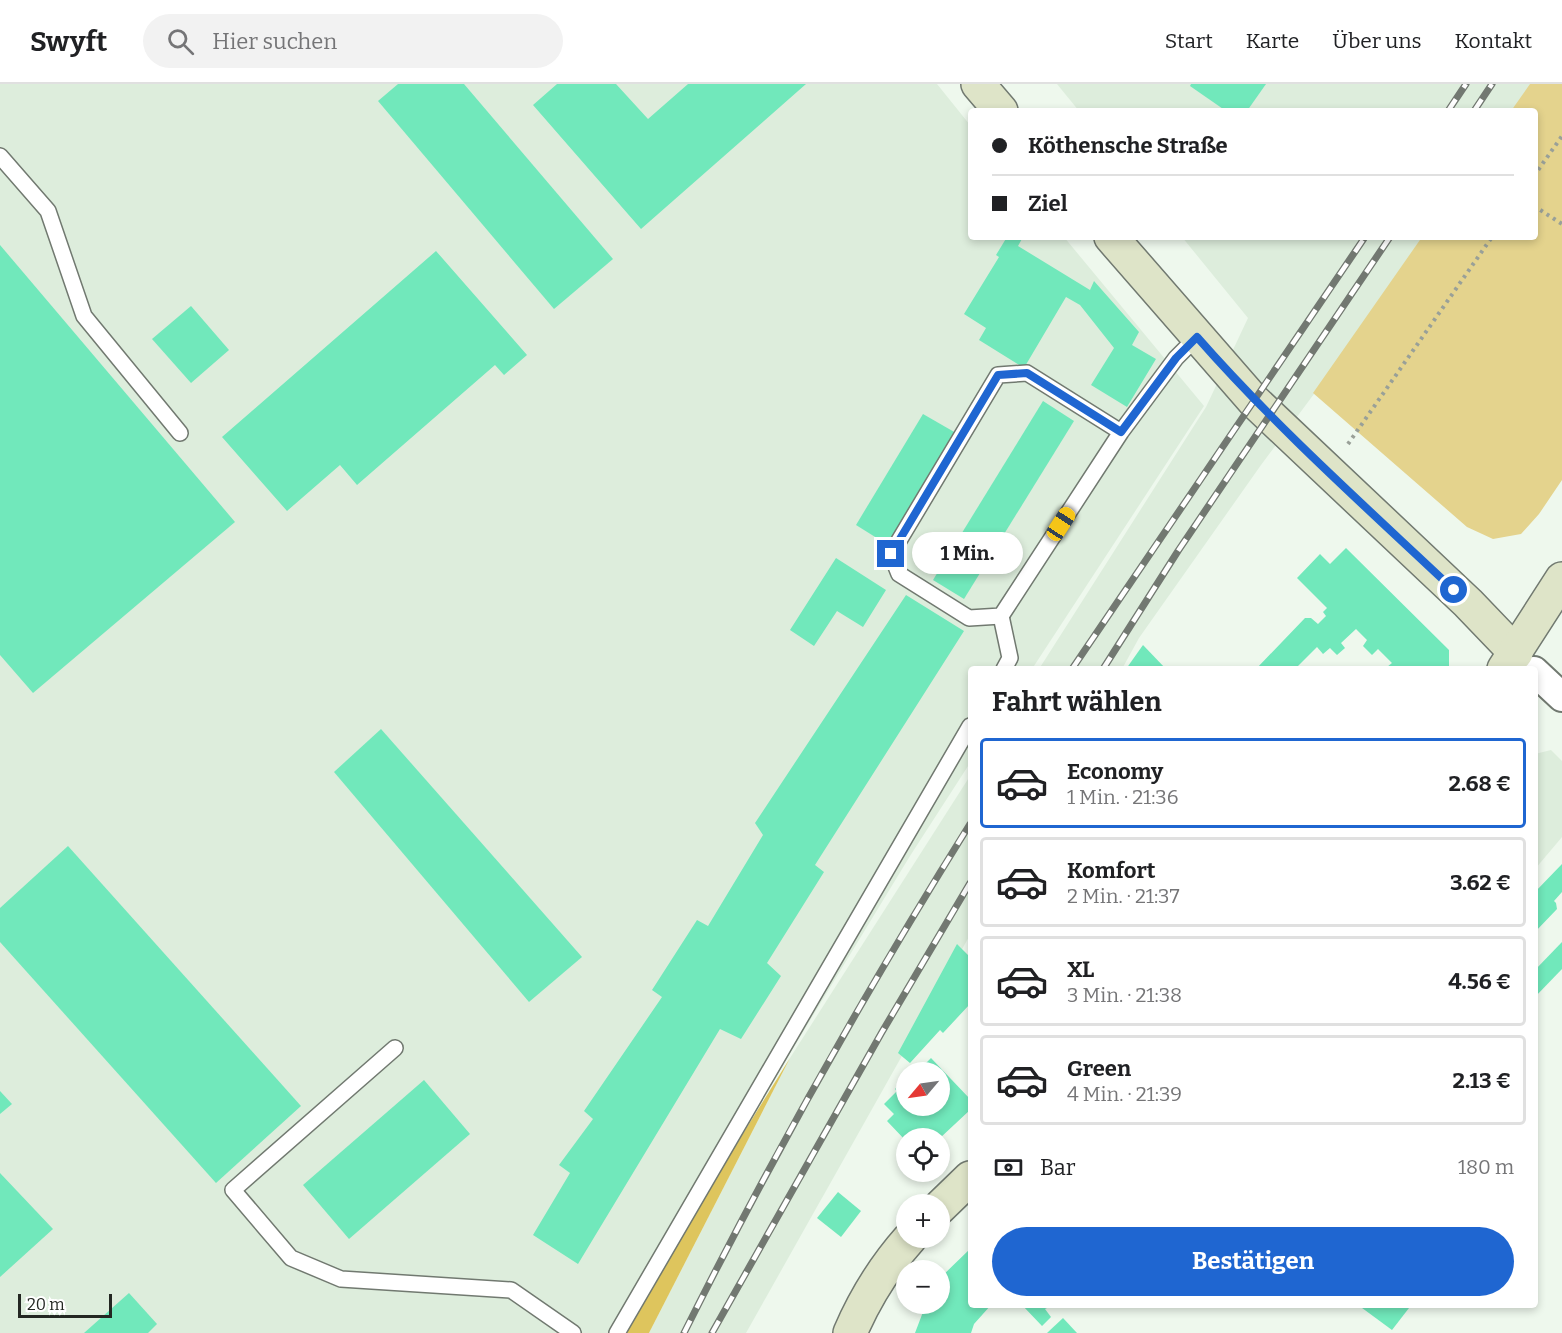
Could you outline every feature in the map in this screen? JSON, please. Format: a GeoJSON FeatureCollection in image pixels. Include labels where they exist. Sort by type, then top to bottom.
{"type":"FeatureCollection","features":[{"type":"Feature","properties":{"kind":"main road"},"geometry":{"type":"LineString","coordinates":[[978,84],[998,108]]}},
{"type":"Feature","properties":{"kind":"main road"},"geometry":{"type":"LineString","coordinates":[[1114,240],[1248,394],[1468,603],[1522,666],[1562,579]]}},
{"type":"Feature","properties":{"kind":"main road"},"geometry":{"type":"LineString","coordinates":[[950,1197],[968,1180]]}},
{"type":"Feature","properties":{"kind":"main road"},"geometry":{"type":"LineString","coordinates":[[850,1333],[859,1312],[879,1278],[901,1248]]}},
{"type":"Feature","properties":{"kind":"street"},"geometry":{"type":"LineString","coordinates":[[1538,678],[1562,697]]}},
{"type":"Feature","properties":{"kind":"lane"},"geometry":{"type":"LineString","coordinates":[[0,156],[48,211],[84,316],[180,433]]}},
{"type":"Feature","properties":{"kind":"lane"},"geometry":{"type":"LineString","coordinates":[[1006,666],[1010,658],[1001,616],[1121,432],[1176,358],[1197,337]]}},
{"type":"Feature","properties":{"kind":"lane"},"geometry":{"type":"LineString","coordinates":[[1001,616],[969,618],[899,574],[891,554],[998,375],[1027,373],[1121,432]]}},
{"type":"Feature","properties":{"kind":"lane"},"geometry":{"type":"LineString","coordinates":[[616,1333],[968,729]]}},
{"type":"Feature","properties":{"kind":"lane"},"geometry":{"type":"LineString","coordinates":[[395,1048],[233,1190],[291,1258],[341,1279],[511,1290],[573,1333]]}},
{"type":"Feature","properties":{"kind":"path"},"geometry":{"type":"LineString","coordinates":[[1538,170],[1562,136]]}},
{"type":"Feature","properties":{"kind":"path"},"geometry":{"type":"LineString","coordinates":[[1538,209],[1562,224]]}},
{"type":"Feature","properties":{"kind":"path"},"geometry":{"type":"LineString","coordinates":[[1328,472],[1490,240]]}},
{"type":"Feature","properties":{"kind":"shaded area"},"geometry":{"type":"Polygon","coordinates":[[[0,84],[937,84],[968,123],[968,240],[1066,240],[1204,406],[1034,666],[968,666],[968,766],[910,856],[654,1277],[623,1333],[0,1333],[0,84]]]}},
{"type":"Feature","properties":{"kind":"shaded area"},"geometry":{"type":"Polygon","coordinates":[[[1057,84],[1548,84],[1529,108],[1077,108],[1057,84]]]}},
{"type":"Feature","properties":{"kind":"shaded area"},"geometry":{"type":"Polygon","coordinates":[[[1530,84],[1562,84],[1562,480],[1539,514],[1521,534],[1493,539],[1467,527],[1313,393],[1420,240],[1538,240],[1538,108],[1513,108],[1530,84]]]}},
{"type":"Feature","properties":{"kind":"shaded area"},"geometry":{"type":"Polygon","coordinates":[[[1184,240],[1429,240],[1261,465],[1139,638],[1124,666],[1041,666],[1206,407],[1248,318],[1184,240]]]}},
{"type":"Feature","properties":{"kind":"shaded area"},"geometry":{"type":"Polygon","coordinates":[[[1551,750],[1562,761],[1562,837],[1538,865],[1538,753],[1551,750]]]}},
{"type":"Feature","properties":{"kind":"shaded area"},"geometry":{"type":"Polygon","coordinates":[[[968,779],[968,939],[899,1062],[896,1062],[896,1066],[746,1333],[649,1333],[790,1058],[968,779]]]}},
{"type":"Feature","properties":{"kind":"shaded area"},"geometry":{"type":"Polygon","coordinates":[[[790,1058],[649,1333],[623,1333],[654,1277],[790,1058]]]}},
{"type":"Feature","properties":{"kind":"building"},"geometry":{"type":"Polygon","coordinates":[[[398,84],[464,84],[613,259],[554,309],[378,101],[398,84]]]}},
{"type":"Feature","properties":{"kind":"building"},"geometry":{"type":"Polygon","coordinates":[[[557,84],[616,84],[648,119],[688,84],[806,84],[641,229],[533,105],[557,84]]]}},
{"type":"Feature","properties":{"kind":"building"},"geometry":{"type":"Polygon","coordinates":[[[1191,84],[1266,84],[1249,108],[1222,108],[1190,86],[1191,84]]]}},
{"type":"Feature","properties":{"kind":"building"},"geometry":{"type":"Polygon","coordinates":[[[1005,240],[1021,240],[1018,246],[1090,290],[1094,281],[1139,332],[1132,345],[1156,359],[1127,407],[1091,385],[1114,348],[1080,305],[1066,297],[1024,368],[979,340],[986,328],[964,314],[999,257],[996,255],[1005,240]]]}},
{"type":"Feature","properties":{"kind":"building"},"geometry":{"type":"Polygon","coordinates":[[[0,245],[235,522],[33,693],[0,655],[0,245]]]}},
{"type":"Feature","properties":{"kind":"building"},"geometry":{"type":"Polygon","coordinates":[[[436,251],[527,355],[504,375],[495,365],[357,485],[340,465],[287,511],[222,437],[436,251]]]}},
{"type":"Feature","properties":{"kind":"building"},"geometry":{"type":"Polygon","coordinates":[[[191,306],[229,350],[191,383],[152,339],[191,306]]]}},
{"type":"Feature","properties":{"kind":"building"},"geometry":{"type":"Polygon","coordinates":[[[1043,401],[1074,421],[964,599],[933,580],[1043,401]]]}},
{"type":"Feature","properties":{"kind":"building"},"geometry":{"type":"Polygon","coordinates":[[[923,414],[956,433],[888,545],[856,525],[923,414]]]}},
{"type":"Feature","properties":{"kind":"building"},"geometry":{"type":"Polygon","coordinates":[[[1346,548],[1449,650],[1449,666],[1388,666],[1392,663],[1378,649],[1372,655],[1363,646],[1367,640],[1356,629],[1341,643],[1345,648],[1337,655],[1330,648],[1323,654],[1317,647],[1298,666],[1259,666],[1305,618],[1311,618],[1318,624],[1326,616],[1323,612],[1327,608],[1297,578],[1320,554],[1330,564],[1346,548]]]}},
{"type":"Feature","properties":{"kind":"building"},"geometry":{"type":"Polygon","coordinates":[[[836,558],[886,590],[863,627],[837,611],[814,646],[790,630],[836,558]]]}},
{"type":"Feature","properties":{"kind":"building"},"geometry":{"type":"Polygon","coordinates":[[[906,595],[964,631],[815,865],[824,872],[767,963],[781,976],[741,1039],[720,1029],[578,1264],[533,1235],[570,1173],[559,1165],[593,1119],[584,1111],[662,997],[652,990],[697,920],[708,926],[763,835],[755,823],[906,595]]]}},
{"type":"Feature","properties":{"kind":"building"},"geometry":{"type":"Polygon","coordinates":[[[1143,645],[1163,666],[1128,666],[1143,645]]]}},
{"type":"Feature","properties":{"kind":"building"},"geometry":{"type":"Polygon","coordinates":[[[381,729],[582,957],[529,1002],[334,772],[381,729]]]}},
{"type":"Feature","properties":{"kind":"building"},"geometry":{"type":"Polygon","coordinates":[[[68,846],[301,1106],[216,1183],[0,942],[0,908],[68,846]]]}},
{"type":"Feature","properties":{"kind":"building"},"geometry":{"type":"Polygon","coordinates":[[[1562,864],[1562,892],[1554,901],[1557,909],[1538,929],[1538,889],[1562,864]]]}},
{"type":"Feature","properties":{"kind":"building"},"geometry":{"type":"Polygon","coordinates":[[[1562,942],[1562,969],[1538,994],[1538,967],[1562,942]]]}},
{"type":"Feature","properties":{"kind":"building"},"geometry":{"type":"Polygon","coordinates":[[[957,944],[968,955],[968,1006],[943,1033],[940,1030],[909,1062],[898,1053],[957,944]]]}},
{"type":"Feature","properties":{"kind":"building"},"geometry":{"type":"Polygon","coordinates":[[[950,1078],[968,1097],[968,1112],[950,1129],[896,1128],[896,1130],[887,1121],[894,1114],[884,1104],[896,1092],[896,1116],[950,1116],[950,1078]]]}},
{"type":"Feature","properties":{"kind":"building"},"geometry":{"type":"Polygon","coordinates":[[[424,1080],[470,1134],[349,1239],[303,1185],[424,1080]]]}},
{"type":"Feature","properties":{"kind":"building"},"geometry":{"type":"Polygon","coordinates":[[[0,1091],[12,1104],[0,1114],[0,1091]]]}},
{"type":"Feature","properties":{"kind":"building"},"geometry":{"type":"Polygon","coordinates":[[[0,1173],[53,1229],[0,1277],[0,1173]]]}},
{"type":"Feature","properties":{"kind":"building"},"geometry":{"type":"Polygon","coordinates":[[[838,1192],[861,1211],[841,1237],[817,1218],[838,1192]]]}},
{"type":"Feature","properties":{"kind":"building"},"geometry":{"type":"Polygon","coordinates":[[[968,1251],[968,1308],[988,1308],[974,1324],[971,1333],[915,1333],[922,1314],[950,1314],[950,1268],[968,1251]]]}},
{"type":"Feature","properties":{"kind":"building"},"geometry":{"type":"Polygon","coordinates":[[[129,1293],[157,1324],[148,1333],[84,1333],[129,1293]]]}},
{"type":"Feature","properties":{"kind":"building"},"geometry":{"type":"Polygon","coordinates":[[[1025,1308],[1047,1308],[1045,1309],[1051,1317],[1042,1326],[1025,1308]]]}},
{"type":"Feature","properties":{"kind":"building"},"geometry":{"type":"Polygon","coordinates":[[[1362,1308],[1409,1308],[1392,1330],[1362,1308]]]}},
{"type":"Feature","properties":{"kind":"building"},"geometry":{"type":"Polygon","coordinates":[[[1063,1318],[1077,1333],[1047,1333],[1063,1318]]]}},
{"type":"Feature","properties":{"kind":"railway"},"geometry":{"type":"LineString","coordinates":[[1450,108],[1466,84]]}},
{"type":"Feature","properties":{"kind":"railway"},"geometry":{"type":"LineString","coordinates":[[1476,108],[1492,84]]}},
{"type":"Feature","properties":{"kind":"railway"},"geometry":{"type":"LineString","coordinates":[[1074,666],[1363,240]]}},
{"type":"Feature","properties":{"kind":"railway"},"geometry":{"type":"LineString","coordinates":[[1105,666],[1178,551],[1388,240]]}},
{"type":"Feature","properties":{"kind":"railway"},"geometry":{"type":"LineString","coordinates":[[684,1333],[821,1075],[968,827]]}},
{"type":"Feature","properties":{"kind":"railway"},"geometry":{"type":"LineString","coordinates":[[712,1333],[882,1032],[968,886]]}},
{"type":"Feature","properties":{"kind":"route"},"geometry":{"type":"LineString","coordinates":[[891,554],[998,375],[1027,373],[1121,432],[1176,358],[1197,337],[1241,388],[1454,590]]}}]}
